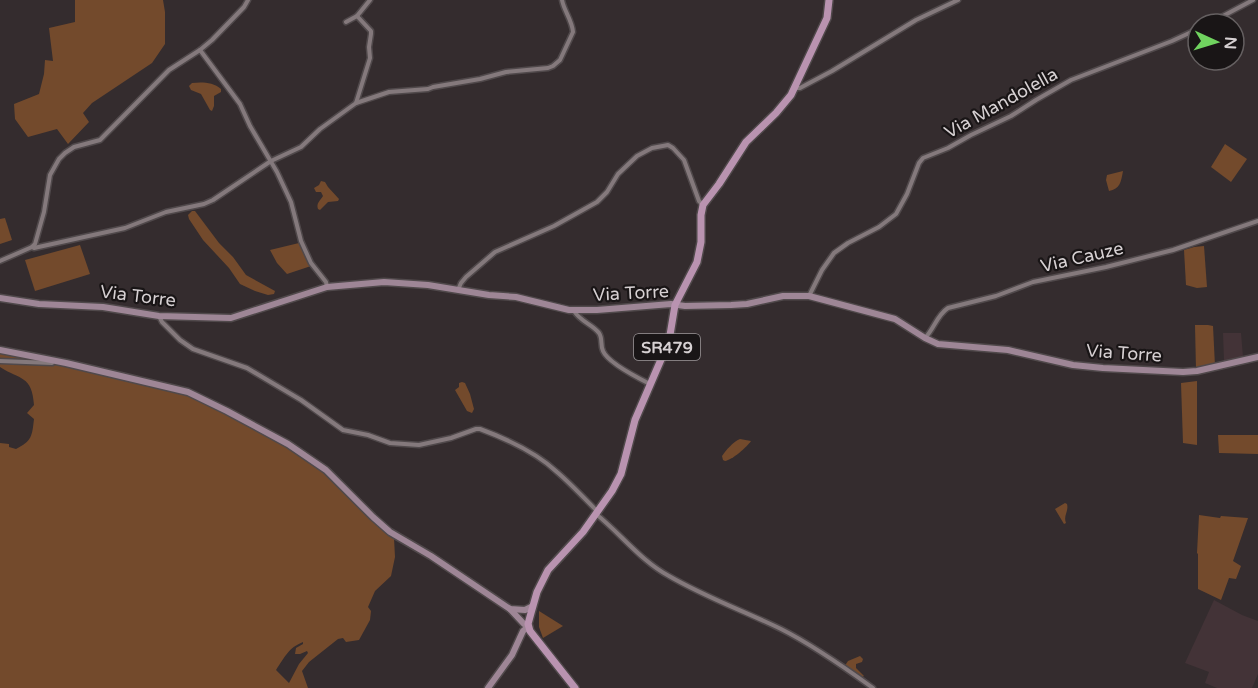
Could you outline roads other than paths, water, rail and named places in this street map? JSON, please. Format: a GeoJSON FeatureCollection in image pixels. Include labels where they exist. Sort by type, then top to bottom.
{"type":"FeatureCollection","features":[{"type":"Feature","properties":{"kind":"main road"},"geometry":{"type":"LineString","coordinates":[[703,205],[746,142],[782,106],[794,88],[827,18],[829,0]]}},
{"type":"Feature","properties":{"kind":"main road","name":"SR479"},"geometry":{"type":"LineString","coordinates":[[529,626],[537,592],[548,570],[583,532],[621,474],[635,420],[671,336],[675,304],[693,272],[699,255],[700,214],[703,205]]}},
{"type":"Feature","properties":{"kind":"main road","name":"Via Torre"},"geometry":{"type":"LineString","coordinates":[[0,298],[39,304],[103,307],[159,316],[231,318],[327,287],[372,282],[398,282],[516,297],[574,310],[675,304],[685,306],[731,305],[783,297],[809,296],[895,319],[938,344],[1008,350],[1073,364],[1103,368],[1183,372],[1258,357]]}},
{"type":"Feature","properties":{"kind":"main road"},"geometry":{"type":"LineString","coordinates":[[0,350],[188,392],[261,428],[326,470],[390,532],[431,556],[510,609],[525,625],[529,626],[532,634],[575,688]]}},
{"type":"Feature","properties":{"kind":"main road"},"geometry":{"type":"LineString","coordinates":[[510,609],[525,610],[533,606]]}},
{"type":"Feature","properties":{"kind":"main road"},"geometry":{"type":"LineString","coordinates":[[488,688],[512,655],[523,631],[529,626]]}},
{"type":"Feature","properties":{"kind":"street"},"geometry":{"type":"LineString","coordinates":[[32,247],[38,238],[41,226],[50,175],[59,159],[74,147],[100,140],[169,70],[200,50],[221,31],[248,0]]}},
{"type":"Feature","properties":{"kind":"street"},"geometry":{"type":"LineString","coordinates":[[346,22],[357,16],[370,0]]}},
{"type":"Feature","properties":{"kind":"street"},"geometry":{"type":"LineString","coordinates":[[0,253],[2,260],[32,247],[125,228],[166,212],[204,204],[271,161],[300,147],[356,103],[389,92],[429,89],[506,72],[541,70],[554,66],[560,60],[573,32],[562,0]]}},
{"type":"Feature","properties":{"kind":"street"},"geometry":{"type":"LineString","coordinates":[[794,88],[800,88],[832,71],[916,20],[958,0]]}},
{"type":"Feature","properties":{"kind":"street"},"geometry":{"type":"LineString","coordinates":[[1230,12],[1253,0]]}},
{"type":"Feature","properties":{"kind":"street"},"geometry":{"type":"LineString","coordinates":[[356,103],[370,58],[371,34],[371,31],[357,16]]}},
{"type":"Feature","properties":{"kind":"street","name":"Via Mandolella"},"geometry":{"type":"LineString","coordinates":[[809,296],[822,270],[834,253],[879,227],[896,214],[921,159],[1011,116],[1071,80],[1186,35]]}},
{"type":"Feature","properties":{"kind":"street"},"geometry":{"type":"LineString","coordinates":[[200,50],[240,104],[271,161],[291,202],[301,241],[311,263],[326,282],[327,287]]}},
{"type":"Feature","properties":{"kind":"street"},"geometry":{"type":"LineString","coordinates":[[458,290],[461,282],[495,252],[555,226],[597,201],[607,192],[618,174],[637,156],[652,148],[669,145],[684,160],[699,201],[703,205]]}},
{"type":"Feature","properties":{"kind":"street","name":"Via Cauze"},"geometry":{"type":"LineString","coordinates":[[925,338],[942,312],[948,308],[996,296],[1033,282],[1106,267],[1187,246],[1258,221]]}},
{"type":"Feature","properties":{"kind":"street"},"geometry":{"type":"LineString","coordinates":[[574,310],[601,336],[606,356],[626,372],[650,384]]}},
{"type":"Feature","properties":{"kind":"street"},"geometry":{"type":"LineString","coordinates":[[159,316],[180,340],[193,349],[248,368],[301,400],[343,430],[394,443],[419,445],[480,429],[521,447],[558,472],[628,544],[668,576],[781,629],[852,672],[873,688]]}},
{"type":"Feature","properties":{"kind":"street"},"geometry":{"type":"LineString","coordinates":[[0,361],[52,363],[53,360]]}}]}
